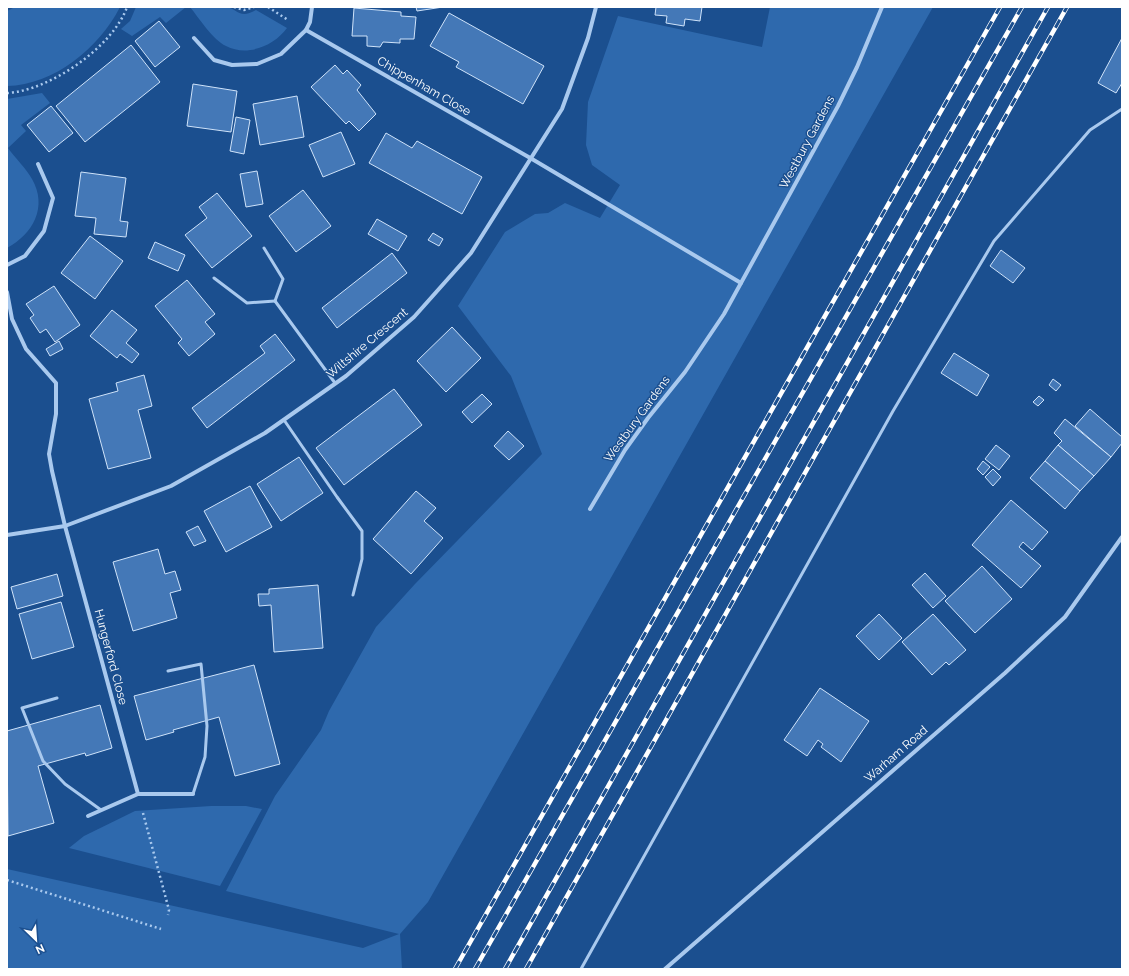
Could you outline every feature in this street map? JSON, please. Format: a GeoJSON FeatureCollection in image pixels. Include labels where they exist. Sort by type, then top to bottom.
{"type":"FeatureCollection","features":[{"type":"Feature","properties":{"kind":"street"},"geometry":{"type":"LineString","coordinates":[[194,38],[214,60],[232,65],[257,64],[281,54],[306,30],[310,22],[312,7]]}},
{"type":"Feature","properties":{"kind":"street","name":"Wiltshire Crescent"},"geometry":{"type":"LineString","coordinates":[[7,535],[65,526],[171,486],[265,433],[284,420],[335,383],[414,317],[466,258],[532,159],[562,109],[588,38],[596,7]]}},
{"type":"Feature","properties":{"kind":"street","name":"Westbury Gardens"},"geometry":{"type":"LineString","coordinates":[[590,509],[625,450],[705,343],[741,283],[838,106],[857,67],[882,7]]}},
{"type":"Feature","properties":{"kind":"street","name":"Chippenham Close"},"geometry":{"type":"LineString","coordinates":[[306,30],[532,159]]}},
{"type":"Feature","properties":{"kind":"street"},"geometry":{"type":"LineString","coordinates":[[532,159],[741,283]]}},
{"type":"Feature","properties":{"kind":"street"},"geometry":{"type":"LineString","coordinates":[[7,264],[25,256],[44,231],[53,198],[38,164]]}},
{"type":"Feature","properties":{"kind":"street","name":"Hungerford Close"},"geometry":{"type":"LineString","coordinates":[[7,292],[12,319],[26,349],[56,383],[56,414],[49,454],[65,526],[138,794]]}},
{"type":"Feature","properties":{"kind":"street","name":"Warham Road"},"geometry":{"type":"LineString","coordinates":[[665,969],[999,678],[1066,617],[1122,537]]}},
{"type":"Feature","properties":{"kind":"street"},"geometry":{"type":"LineString","coordinates":[[88,816],[138,794],[193,794]]}},
{"type":"Feature","properties":{"kind":"lane"},"geometry":{"type":"LineString","coordinates":[[581,969],[893,411],[994,241],[1090,130],[1122,109]]}},
{"type":"Feature","properties":{"kind":"lane"},"geometry":{"type":"LineString","coordinates":[[264,248],[283,279],[275,301]]}},
{"type":"Feature","properties":{"kind":"lane"},"geometry":{"type":"LineString","coordinates":[[214,278],[247,303],[275,301]]}},
{"type":"Feature","properties":{"kind":"lane"},"geometry":{"type":"LineString","coordinates":[[275,301],[335,383]]}},
{"type":"Feature","properties":{"kind":"lane"},"geometry":{"type":"LineString","coordinates":[[284,420],[362,531],[362,559],[353,595]]}},
{"type":"Feature","properties":{"kind":"lane"},"geometry":{"type":"LineString","coordinates":[[168,671],[201,664],[207,726],[206,749],[205,757],[193,794]]}},
{"type":"Feature","properties":{"kind":"lane"},"geometry":{"type":"LineString","coordinates":[[57,698],[22,708],[43,761],[65,784],[101,810]]}},
{"type":"Feature","properties":{"kind":"path"},"geometry":{"type":"LineString","coordinates":[[7,92],[18,92],[40,85],[74,68],[104,41],[125,14],[127,7]]}},
{"type":"Feature","properties":{"kind":"path"},"geometry":{"type":"LineString","coordinates":[[234,7],[244,10],[254,7]]}},
{"type":"Feature","properties":{"kind":"path"},"geometry":{"type":"LineString","coordinates":[[138,794],[169,910],[168,915]]}},
{"type":"Feature","properties":{"kind":"path"},"geometry":{"type":"LineString","coordinates":[[7,880],[160,929]]}},
{"type":"Feature","properties":{"kind":"shaded area"},"geometry":{"type":"Polygon","coordinates":[[[15,7],[120,7],[100,36],[73,62],[42,79],[24,84],[7,86],[7,11],[15,7]]]}},
{"type":"Feature","properties":{"kind":"shaded area"},"geometry":{"type":"Polygon","coordinates":[[[136,7],[186,7],[166,23],[160,17],[132,36],[121,29],[130,21],[136,7]]]}},
{"type":"Feature","properties":{"kind":"shaded area"},"geometry":{"type":"Polygon","coordinates":[[[190,7],[226,7],[242,14],[250,13],[256,10],[287,28],[268,45],[251,50],[234,49],[226,46],[216,39],[190,7]]]}},
{"type":"Feature","properties":{"kind":"shaded area"},"geometry":{"type":"Polygon","coordinates":[[[770,7],[933,7],[428,902],[400,934],[402,969],[7,969],[7,869],[363,948],[399,934],[226,891],[275,796],[321,730],[329,711],[376,627],[415,584],[542,454],[511,376],[458,306],[505,232],[535,214],[548,213],[565,203],[600,218],[620,185],[592,165],[586,145],[588,102],[618,16],[762,47],[770,7]]]}},
{"type":"Feature","properties":{"kind":"shaded area"},"geometry":{"type":"Polygon","coordinates":[[[42,93],[50,103],[21,125],[26,131],[8,148],[27,171],[37,189],[38,209],[31,227],[16,242],[7,248],[7,99],[42,93]]]}},
{"type":"Feature","properties":{"kind":"shaded area"},"geometry":{"type":"Polygon","coordinates":[[[211,806],[246,806],[262,809],[220,886],[69,848],[84,836],[135,811],[211,806]]]}},
{"type":"Feature","properties":{"kind":"building"},"geometry":{"type":"Polygon","coordinates":[[[416,7],[443,7],[417,11],[416,7]]]}},
{"type":"Feature","properties":{"kind":"building"},"geometry":{"type":"Polygon","coordinates":[[[656,7],[702,7],[700,21],[685,19],[684,26],[666,23],[667,16],[655,15],[656,7]]]}},
{"type":"Feature","properties":{"kind":"building"},"geometry":{"type":"Polygon","coordinates":[[[354,8],[401,12],[401,16],[416,17],[414,39],[400,39],[400,43],[383,42],[380,47],[367,46],[367,36],[352,36],[354,8]]]}},
{"type":"Feature","properties":{"kind":"building"},"geometry":{"type":"Polygon","coordinates":[[[449,13],[544,66],[523,104],[456,67],[459,62],[430,46],[449,13]]]}},
{"type":"Feature","properties":{"kind":"building"},"geometry":{"type":"Polygon","coordinates":[[[159,21],[180,47],[155,67],[135,41],[159,21]]]}},
{"type":"Feature","properties":{"kind":"building"},"geometry":{"type":"Polygon","coordinates":[[[1122,38],[1122,83],[1116,93],[1098,83],[1122,38]]]}},
{"type":"Feature","properties":{"kind":"building"},"geometry":{"type":"Polygon","coordinates":[[[131,45],[160,82],[85,142],[56,106],[131,45]]]}},
{"type":"Feature","properties":{"kind":"building"},"geometry":{"type":"Polygon","coordinates":[[[335,65],[343,74],[347,70],[361,85],[357,90],[376,114],[359,131],[349,121],[346,124],[311,87],[335,65]]]}},
{"type":"Feature","properties":{"kind":"building"},"geometry":{"type":"Polygon","coordinates":[[[193,84],[237,91],[231,132],[187,126],[193,84]]]}},
{"type":"Feature","properties":{"kind":"building"},"geometry":{"type":"Polygon","coordinates":[[[297,96],[304,137],[260,145],[253,104],[297,96]]]}},
{"type":"Feature","properties":{"kind":"building"},"geometry":{"type":"Polygon","coordinates":[[[51,106],[73,133],[49,152],[27,125],[51,106]]]}},
{"type":"Feature","properties":{"kind":"building"},"geometry":{"type":"Polygon","coordinates":[[[236,117],[250,120],[244,154],[230,151],[236,117]]]}},
{"type":"Feature","properties":{"kind":"building"},"geometry":{"type":"Polygon","coordinates":[[[341,132],[355,164],[323,177],[309,145],[341,132]]]}},
{"type":"Feature","properties":{"kind":"building"},"geometry":{"type":"Polygon","coordinates":[[[386,133],[412,148],[417,141],[482,177],[462,214],[369,163],[386,133]]]}},
{"type":"Feature","properties":{"kind":"building"},"geometry":{"type":"Polygon","coordinates":[[[257,171],[263,204],[246,207],[240,174],[257,171]]]}},
{"type":"Feature","properties":{"kind":"building"},"geometry":{"type":"Polygon","coordinates":[[[81,172],[126,178],[120,221],[128,222],[126,237],[94,234],[96,218],[75,216],[81,172]]]}},
{"type":"Feature","properties":{"kind":"building"},"geometry":{"type":"Polygon","coordinates":[[[303,190],[331,226],[296,252],[269,216],[303,190]]]}},
{"type":"Feature","properties":{"kind":"building"},"geometry":{"type":"Polygon","coordinates":[[[217,193],[252,236],[212,268],[185,235],[207,218],[199,207],[217,193]]]}},
{"type":"Feature","properties":{"kind":"building"},"geometry":{"type":"Polygon","coordinates":[[[377,219],[407,236],[398,251],[368,234],[377,219]]]}},
{"type":"Feature","properties":{"kind":"building"},"geometry":{"type":"Polygon","coordinates":[[[433,233],[443,239],[439,246],[428,240],[433,233]]]}},
{"type":"Feature","properties":{"kind":"building"},"geometry":{"type":"Polygon","coordinates":[[[90,236],[123,261],[95,299],[61,273],[90,236]]]}},
{"type":"Feature","properties":{"kind":"building"},"geometry":{"type":"Polygon","coordinates":[[[155,242],[185,255],[178,271],[148,258],[155,242]]]}},
{"type":"Feature","properties":{"kind":"building"},"geometry":{"type":"Polygon","coordinates":[[[1001,250],[1025,268],[1013,283],[990,266],[1001,250]]]}},
{"type":"Feature","properties":{"kind":"building"},"geometry":{"type":"Polygon","coordinates":[[[392,253],[407,273],[337,328],[322,308],[392,253]]]}},
{"type":"Feature","properties":{"kind":"building"},"geometry":{"type":"Polygon","coordinates":[[[187,280],[215,314],[205,322],[215,334],[189,356],[178,343],[182,339],[155,306],[187,280]]]}},
{"type":"Feature","properties":{"kind":"building"},"geometry":{"type":"Polygon","coordinates":[[[54,286],[80,325],[55,342],[46,329],[40,333],[30,318],[34,315],[26,304],[54,286]]]}},
{"type":"Feature","properties":{"kind":"building"},"geometry":{"type":"Polygon","coordinates":[[[112,310],[137,330],[126,343],[139,354],[132,363],[120,354],[117,358],[90,336],[112,310]]]}},
{"type":"Feature","properties":{"kind":"building"},"geometry":{"type":"Polygon","coordinates":[[[452,327],[481,358],[446,392],[417,361],[452,327]]]}},
{"type":"Feature","properties":{"kind":"building"},"geometry":{"type":"Polygon","coordinates":[[[275,334],[295,360],[207,428],[192,408],[265,353],[260,346],[275,334]]]}},
{"type":"Feature","properties":{"kind":"building"},"geometry":{"type":"Polygon","coordinates":[[[59,341],[63,349],[50,356],[46,349],[59,341]]]}},
{"type":"Feature","properties":{"kind":"building"},"geometry":{"type":"Polygon","coordinates":[[[954,353],[989,375],[977,396],[941,373],[954,353]]]}},
{"type":"Feature","properties":{"kind":"building"},"geometry":{"type":"Polygon","coordinates":[[[144,375],[152,406],[138,410],[151,458],[108,469],[89,399],[118,391],[116,383],[144,375]]]}},
{"type":"Feature","properties":{"kind":"building"},"geometry":{"type":"Polygon","coordinates":[[[1053,379],[1061,385],[1056,391],[1049,385],[1053,379]]]}},
{"type":"Feature","properties":{"kind":"building"},"geometry":{"type":"Polygon","coordinates":[[[394,389],[422,425],[344,485],[316,448],[394,389]]]}},
{"type":"Feature","properties":{"kind":"building"},"geometry":{"type":"Polygon","coordinates":[[[482,394],[492,404],[472,423],[462,412],[482,394]]]}},
{"type":"Feature","properties":{"kind":"building"},"geometry":{"type":"Polygon","coordinates":[[[1039,396],[1044,400],[1038,406],[1033,402],[1039,396]]]}},
{"type":"Feature","properties":{"kind":"building"},"geometry":{"type":"Polygon","coordinates":[[[1090,409],[1122,437],[1122,443],[1111,457],[1075,426],[1090,409]]]}},
{"type":"Feature","properties":{"kind":"building"},"geometry":{"type":"Polygon","coordinates":[[[1065,419],[1111,457],[1094,476],[1058,445],[1062,441],[1054,433],[1065,419]]]}},
{"type":"Feature","properties":{"kind":"building"},"geometry":{"type":"Polygon","coordinates":[[[508,431],[524,446],[509,460],[494,446],[508,431]]]}},
{"type":"Feature","properties":{"kind":"building"},"geometry":{"type":"Polygon","coordinates":[[[996,445],[1010,456],[999,470],[985,459],[996,445]]]}},
{"type":"Feature","properties":{"kind":"building"},"geometry":{"type":"Polygon","coordinates":[[[1058,445],[1094,476],[1080,491],[1045,461],[1058,445]]]}},
{"type":"Feature","properties":{"kind":"building"},"geometry":{"type":"Polygon","coordinates":[[[299,457],[323,493],[281,521],[257,484],[299,457]]]}},
{"type":"Feature","properties":{"kind":"building"},"geometry":{"type":"Polygon","coordinates":[[[983,461],[990,467],[983,475],[977,469],[983,461]]]}},
{"type":"Feature","properties":{"kind":"building"},"geometry":{"type":"Polygon","coordinates":[[[1045,461],[1080,491],[1065,509],[1030,478],[1045,461]]]}},
{"type":"Feature","properties":{"kind":"building"},"geometry":{"type":"Polygon","coordinates":[[[993,469],[1001,477],[993,486],[985,477],[993,469]]]}},
{"type":"Feature","properties":{"kind":"building"},"geometry":{"type":"Polygon","coordinates":[[[250,486],[272,527],[226,552],[204,511],[250,486]]]}},
{"type":"Feature","properties":{"kind":"building"},"geometry":{"type":"Polygon","coordinates":[[[416,491],[436,508],[424,521],[443,538],[411,574],[373,539],[416,491]]]}},
{"type":"Feature","properties":{"kind":"building"},"geometry":{"type":"Polygon","coordinates":[[[1011,500],[1048,532],[1032,550],[1023,542],[1019,547],[1041,566],[1021,588],[972,545],[1011,500]]]}},
{"type":"Feature","properties":{"kind":"building"},"geometry":{"type":"Polygon","coordinates":[[[198,526],[206,541],[194,546],[186,532],[198,526]]]}},
{"type":"Feature","properties":{"kind":"building"},"geometry":{"type":"Polygon","coordinates":[[[158,549],[165,574],[175,571],[181,590],[170,593],[177,618],[133,631],[113,562],[158,549]]]}},
{"type":"Feature","properties":{"kind":"building"},"geometry":{"type":"Polygon","coordinates":[[[982,566],[1012,599],[975,633],[945,601],[982,566]]]}},
{"type":"Feature","properties":{"kind":"building"},"geometry":{"type":"Polygon","coordinates":[[[925,573],[946,596],[933,608],[912,585],[925,573]]]}},
{"type":"Feature","properties":{"kind":"building"},"geometry":{"type":"Polygon","coordinates":[[[57,574],[63,596],[17,609],[11,587],[57,574]]]}},
{"type":"Feature","properties":{"kind":"building"},"geometry":{"type":"Polygon","coordinates":[[[318,585],[323,648],[274,652],[271,605],[259,606],[258,594],[269,594],[269,589],[318,585]]]}},
{"type":"Feature","properties":{"kind":"building"},"geometry":{"type":"Polygon","coordinates":[[[61,602],[74,647],[32,659],[19,614],[61,602]]]}},
{"type":"Feature","properties":{"kind":"building"},"geometry":{"type":"Polygon","coordinates":[[[879,614],[902,638],[879,660],[856,636],[879,614]]]}},
{"type":"Feature","properties":{"kind":"building"},"geometry":{"type":"Polygon","coordinates":[[[933,614],[966,650],[949,665],[946,662],[932,675],[902,642],[933,614]]]}},
{"type":"Feature","properties":{"kind":"building"},"geometry":{"type":"Polygon","coordinates":[[[254,665],[280,764],[235,776],[219,717],[173,730],[174,732],[146,740],[134,696],[254,665]]]}},
{"type":"Feature","properties":{"kind":"building"},"geometry":{"type":"Polygon","coordinates":[[[820,688],[869,721],[841,762],[821,747],[823,744],[818,740],[807,756],[784,740],[820,688]]]}},
{"type":"Feature","properties":{"kind":"building"},"geometry":{"type":"Polygon","coordinates":[[[100,705],[112,748],[86,756],[85,753],[38,766],[54,823],[8,836],[7,731],[100,705]]]}},
{"type":"Feature","properties":{"kind":"railway"},"geometry":{"type":"LineString","coordinates":[[455,969],[1000,7]]}},
{"type":"Feature","properties":{"kind":"railway"},"geometry":{"type":"LineString","coordinates":[[475,969],[1022,7]]}},
{"type":"Feature","properties":{"kind":"railway"},"geometry":{"type":"LineString","coordinates":[[505,969],[1048,7]]}},
{"type":"Feature","properties":{"kind":"railway"},"geometry":{"type":"LineString","coordinates":[[526,969],[1067,7]]}}]}
